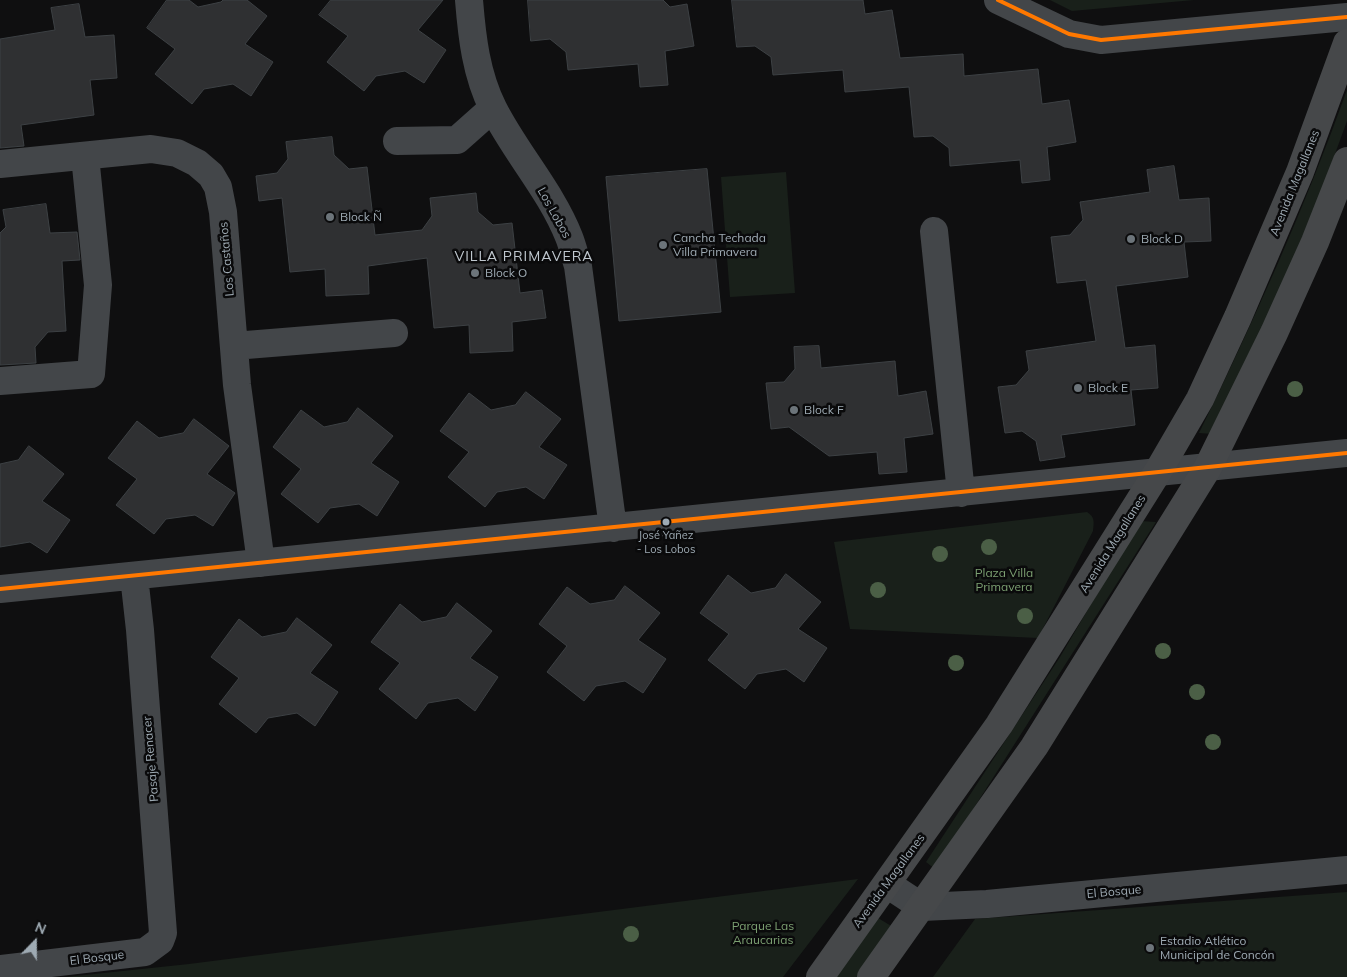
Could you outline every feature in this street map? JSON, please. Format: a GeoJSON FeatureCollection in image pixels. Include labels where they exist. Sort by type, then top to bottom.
{"type":"FeatureCollection","features":[{"type":"Feature","properties":{"kind":"main road","name":"Avenida Magallanes"},"geometry":{"type":"LineString","coordinates":[[820,977],[999,725],[1158,474],[1200,399],[1238,317],[1300,172],[1347,44]]}},
{"type":"Feature","properties":{"kind":"main road"},"geometry":{"type":"LineString","coordinates":[[871,977],[1034,747],[1207,469],[1274,334],[1315,242],[1347,161]]}},
{"type":"Feature","properties":{"kind":"street","name":"Los Lobos"},"geometry":{"type":"LineString","coordinates":[[469,0],[472,41],[481,79],[493,108],[569,236],[578,266],[613,528]]}},
{"type":"Feature","properties":{"kind":"street"},"geometry":{"type":"LineString","coordinates":[[998,0],[1069,34],[1101,40],[1347,18]]}},
{"type":"Feature","properties":{"kind":"street"},"geometry":{"type":"LineString","coordinates":[[397,142],[457,140],[493,108]]}},
{"type":"Feature","properties":{"kind":"street","name":"Los Castaños"},"geometry":{"type":"LineString","coordinates":[[0,164],[151,150],[177,153],[198,163],[211,175],[218,187],[223,212],[237,385],[260,563]]}},
{"type":"Feature","properties":{"kind":"street"},"geometry":{"type":"LineString","coordinates":[[0,381],[92,374],[98,285],[85,156]]}},
{"type":"Feature","properties":{"kind":"street"},"geometry":{"type":"LineString","coordinates":[[934,231],[961,493]]}},
{"type":"Feature","properties":{"kind":"street"},"geometry":{"type":"LineString","coordinates":[[234,346],[394,333]]}},
{"type":"Feature","properties":{"kind":"street"},"geometry":{"type":"LineString","coordinates":[[0,589],[1158,474],[1347,453]]}},
{"type":"Feature","properties":{"kind":"street","name":"Pasaje Renacer"},"geometry":{"type":"LineString","coordinates":[[134,576],[164,925],[160,941]]}},
{"type":"Feature","properties":{"kind":"street","name":"El Bosque"},"geometry":{"type":"LineString","coordinates":[[922,907],[987,904],[1347,870]]}},
{"type":"Feature","properties":{"kind":"street"},"geometry":{"type":"LineString","coordinates":[[887,884],[922,907]]}},
{"type":"Feature","properties":{"kind":"street","name":"El Bosque"},"geometry":{"type":"LineString","coordinates":[[0,969],[145,952],[160,941]]}},
{"type":"Feature","properties":{"kind":"green space"},"geometry":{"type":"Polygon","coordinates":[[[1050,0],[1194,0],[1072,11],[1050,0]]]}},
{"type":"Feature","properties":{"kind":"green space"},"geometry":{"type":"Polygon","coordinates":[[[1347,90],[1347,121],[1300,250],[1213,434],[1199,433],[1278,263],[1314,177],[1347,90]]]}},
{"type":"Feature","properties":{"kind":"green space"},"geometry":{"type":"Polygon","coordinates":[[[786,172],[795,293],[730,297],[721,177],[786,172]]]}},
{"type":"Feature","properties":{"kind":"green space","name":"Plaza Villa Primavera"},"geometry":{"type":"Polygon","coordinates":[[[1087,512],[1093,520],[1093,531],[1038,638],[850,629],[834,542],[1087,512]]]}},
{"type":"Feature","properties":{"kind":"green space"},"geometry":{"type":"Polygon","coordinates":[[[1140,521],[1156,522],[935,869],[926,862],[1060,657],[1140,521]]]}},
{"type":"Feature","properties":{"kind":"green space","name":"Parque Las Araucarias"},"geometry":{"type":"Polygon","coordinates":[[[858,879],[783,977],[66,977],[189,964],[858,879]]]}},
{"type":"Feature","properties":{"kind":"green space","name":"Estadio Atlético Municipal de Concón"},"geometry":{"type":"Polygon","coordinates":[[[1347,892],[1347,977],[933,977],[975,919],[1347,892]]]}},
{"type":"Feature","properties":{"kind":"green space"},"geometry":{"type":"Polygon","coordinates":[[[878,918],[893,927],[857,977],[834,977],[878,918]]]}},
{"type":"Feature","properties":{"kind":"building"},"geometry":{"type":"Polygon","coordinates":[[[167,0],[189,0],[198,7],[223,0],[247,0],[267,16],[245,44],[273,62],[251,96],[233,84],[204,89],[192,104],[155,74],[175,49],[147,28],[167,0]]]}},
{"type":"Feature","properties":{"kind":"building"},"geometry":{"type":"Polygon","coordinates":[[[331,0],[443,0],[418,30],[446,50],[424,83],[405,71],[376,76],[364,91],[327,62],[348,36],[319,15],[331,0]]]}},
{"type":"Feature","properties":{"kind":"building"},"geometry":{"type":"Polygon","coordinates":[[[528,0],[663,0],[670,7],[687,4],[694,46],[665,51],[668,85],[640,87],[638,64],[568,70],[566,52],[550,39],[531,41],[528,0]]]}},
{"type":"Feature","properties":{"kind":"building"},"geometry":{"type":"Polygon","coordinates":[[[732,0],[863,0],[865,14],[892,10],[900,58],[963,54],[964,76],[1038,69],[1042,104],[1069,100],[1076,142],[1047,147],[1050,180],[1022,183],[1020,160],[950,166],[949,148],[933,136],[914,137],[909,87],[845,92],[843,70],[773,75],[771,57],[755,46],[737,47],[732,0]]]}},
{"type":"Feature","properties":{"kind":"building"},"geometry":{"type":"Polygon","coordinates":[[[79,4],[85,37],[114,35],[117,78],[90,80],[94,115],[21,125],[24,146],[0,148],[0,39],[55,30],[51,8],[79,4]]]}},
{"type":"Feature","properties":{"kind":"building"},"geometry":{"type":"Polygon","coordinates":[[[332,137],[334,155],[349,169],[367,167],[375,235],[422,230],[432,216],[430,198],[476,193],[478,212],[493,225],[512,223],[520,293],[542,290],[546,318],[512,322],[513,351],[470,353],[469,325],[434,328],[427,258],[368,266],[369,294],[326,296],[325,269],[290,272],[282,198],[259,201],[256,176],[277,173],[288,159],[286,142],[332,137]]]}},
{"type":"Feature","properties":{"kind":"building"},"geometry":{"type":"Polygon","coordinates":[[[1174,166],[1179,200],[1209,198],[1211,241],[1184,242],[1188,277],[1116,286],[1125,348],[1155,345],[1158,388],[1131,390],[1135,425],[1061,435],[1065,457],[1040,461],[1036,441],[1022,431],[1005,433],[998,387],[1016,385],[1029,370],[1026,351],[1096,341],[1086,280],[1057,283],[1051,237],[1070,235],[1083,220],[1080,202],[1150,192],[1147,170],[1174,166]]]}},
{"type":"Feature","properties":{"kind":"building","name":"Cancha Techada Villa Primavera"},"geometry":{"type":"Polygon","coordinates":[[[707,169],[721,312],[619,321],[606,177],[707,169]]]}},
{"type":"Feature","properties":{"kind":"building"},"geometry":{"type":"Polygon","coordinates":[[[46,204],[50,233],[77,232],[80,260],[62,261],[66,331],[48,332],[35,347],[36,363],[0,365],[0,233],[6,227],[3,210],[46,204]]]}},
{"type":"Feature","properties":{"kind":"building","name":"Block F"},"geometry":{"type":"Polygon","coordinates":[[[819,346],[821,368],[895,361],[898,396],[926,391],[933,434],[904,438],[907,472],[879,474],[877,452],[829,456],[789,427],[771,429],[766,383],[784,382],[795,369],[794,347],[819,346]]]}},
{"type":"Feature","properties":{"kind":"building"},"geometry":{"type":"Polygon","coordinates":[[[526,392],[561,419],[539,447],[567,465],[544,499],[526,487],[497,492],[485,507],[448,477],[469,452],[440,431],[469,393],[491,410],[515,405],[526,392]]]}},
{"type":"Feature","properties":{"kind":"building"},"geometry":{"type":"Polygon","coordinates":[[[358,408],[393,436],[371,463],[399,482],[377,516],[359,504],[330,508],[318,523],[281,494],[301,469],[273,447],[301,410],[324,427],[347,422],[358,408]]]}},
{"type":"Feature","properties":{"kind":"building"},"geometry":{"type":"Polygon","coordinates":[[[194,419],[229,446],[207,474],[235,493],[213,526],[195,515],[166,519],[154,534],[116,505],[137,479],[108,458],[137,421],[159,438],[183,433],[194,419]]]}},
{"type":"Feature","properties":{"kind":"building"},"geometry":{"type":"Polygon","coordinates":[[[29,446],[64,474],[42,501],[70,520],[47,553],[30,542],[0,547],[0,464],[18,460],[29,446]]]}},
{"type":"Feature","properties":{"kind":"building"},"geometry":{"type":"Polygon","coordinates":[[[786,574],[821,602],[798,629],[827,648],[804,682],[786,669],[757,674],[745,689],[708,660],[729,634],[700,613],[728,575],[751,593],[775,588],[786,574]]]}},
{"type":"Feature","properties":{"kind":"building"},"geometry":{"type":"Polygon","coordinates":[[[625,586],[660,613],[638,640],[666,659],[643,693],[625,681],[596,686],[584,701],[547,672],[567,646],[539,624],[567,587],[590,604],[614,600],[625,586]]]}},
{"type":"Feature","properties":{"kind":"building"},"geometry":{"type":"Polygon","coordinates":[[[457,603],[492,631],[470,658],[498,677],[475,711],[458,698],[428,703],[416,719],[379,689],[400,663],[371,642],[400,604],[422,622],[446,617],[457,603]]]}},
{"type":"Feature","properties":{"kind":"building"},"geometry":{"type":"Polygon","coordinates":[[[297,618],[332,645],[310,673],[338,692],[315,726],[297,713],[268,718],[256,733],[219,704],[239,678],[211,657],[239,619],[262,637],[286,632],[297,618]]]}},
{"type":"Feature","properties":{"kind":"transit line"},"geometry":{"type":"LineString","coordinates":[[998,0],[1069,34],[1101,40],[1347,17]]}},
{"type":"Feature","properties":{"kind":"transit line"},"geometry":{"type":"LineString","coordinates":[[0,589],[1347,453]]}},
{"type":"Feature","properties":{"kind":"place","name":"Block Ñ"},"geometry":{"type":"Point","coordinates":[330,217]}},
{"type":"Feature","properties":{"kind":"place","name":"Block D"},"geometry":{"type":"Point","coordinates":[1131,239]}},
{"type":"Feature","properties":{"kind":"place","name":"Cancha Techada Villa Primavera"},"geometry":{"type":"Point","coordinates":[663,245]}},
{"type":"Feature","properties":{"kind":"place","name":"Block O"},"geometry":{"type":"Point","coordinates":[475,273]}},
{"type":"Feature","properties":{"kind":"place","name":"Block E"},"geometry":{"type":"Point","coordinates":[1078,388]}},
{"type":"Feature","properties":{"kind":"place","name":"Block F"},"geometry":{"type":"Point","coordinates":[794,410]}},
{"type":"Feature","properties":{"kind":"place","name":"José Yañez - Los Lobos"},"geometry":{"type":"Point","coordinates":[666,522]}},
{"type":"Feature","properties":{"kind":"place","name":"Estadio Atlético Municipal de Concón"},"geometry":{"type":"Point","coordinates":[1150,948]}},
{"type":"Feature","properties":{"kind":"district","name":"VILLA PRIMAVERA"},"geometry":{"type":"Point","coordinates":[524,257]}}]}
